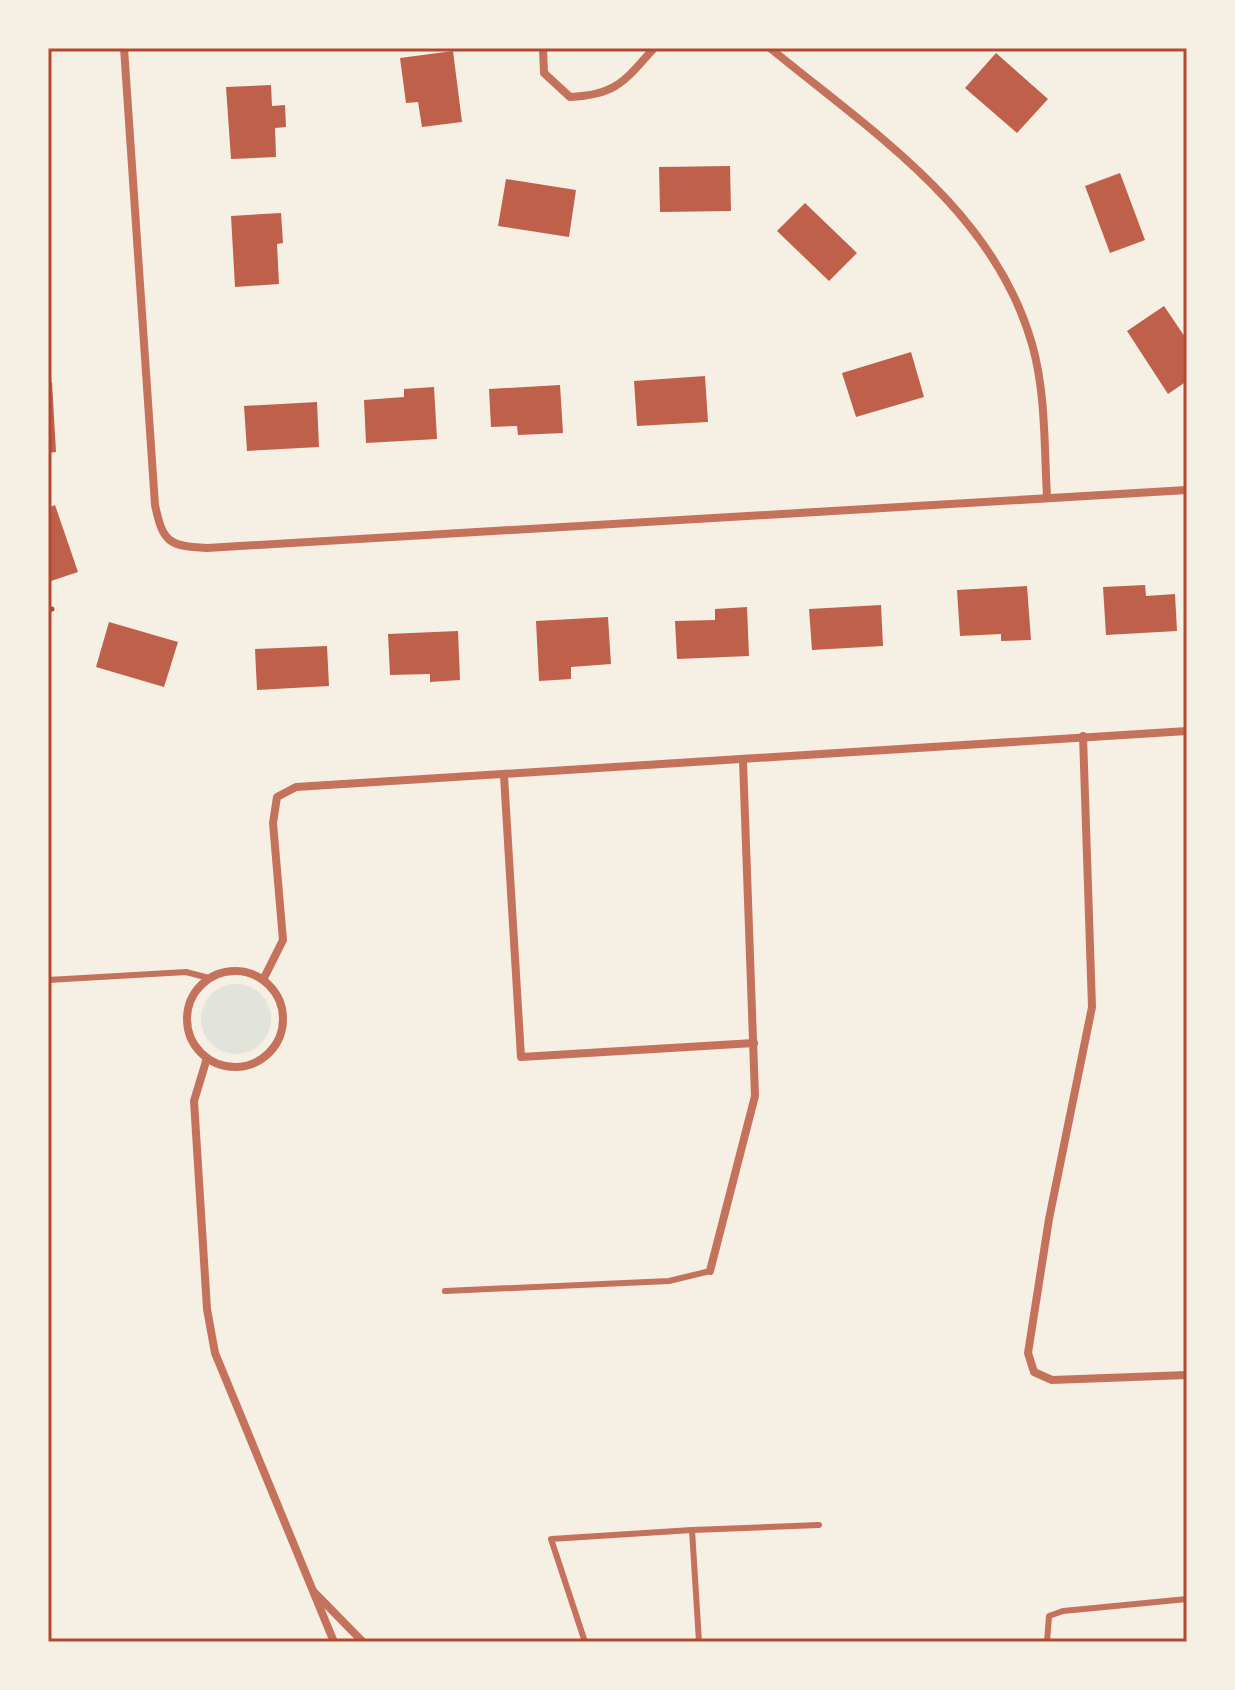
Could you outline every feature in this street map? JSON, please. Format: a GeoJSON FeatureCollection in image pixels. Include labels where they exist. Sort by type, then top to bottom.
{"type":"FeatureCollection","features":[{"type":"Feature","properties":{"kind":"street"},"geometry":{"type":"LineString","coordinates":[[124,48],[155,505],[160,529],[166,540],[180,547],[239,547],[1047,496],[1187,490]]}},
{"type":"Feature","properties":{"kind":"street"},"geometry":{"type":"LineString","coordinates":[[543,48],[544,73],[570,97],[598,96],[622,85],[654,48]]}},
{"type":"Feature","properties":{"kind":"street"},"geometry":{"type":"LineString","coordinates":[[770,48],[931,181],[992,251],[1017,300],[1033,345],[1041,394],[1047,496]]}},
{"type":"Feature","properties":{"kind":"street"},"geometry":{"type":"LineString","coordinates":[[263,980],[283,940],[273,823],[277,797],[296,787],[1187,731]]}},
{"type":"Feature","properties":{"kind":"street"},"geometry":{"type":"LineString","coordinates":[[1083,736],[1092,1007],[1047,1234],[1028,1353],[1034,1372],[1052,1380],[1187,1375]]}},
{"type":"Feature","properties":{"kind":"street"},"geometry":{"type":"LineString","coordinates":[[710,1271],[755,1096],[743,761]]}},
{"type":"Feature","properties":{"kind":"street"},"geometry":{"type":"LineString","coordinates":[[504,776],[521,1057],[754,1043]]}},
{"type":"Feature","properties":{"kind":"street"},"geometry":{"type":"LineString","coordinates":[[227,971],[246,972],[263,980],[276,993],[283,1011],[282,1029],[274,1047],[261,1060],[243,1066],[224,1066],[207,1058],[194,1044],[187,1027],[188,1008],[196,991],[209,978],[227,971]]}},
{"type":"Feature","properties":{"kind":"street"},"geometry":{"type":"LineString","coordinates":[[207,1058],[194,1101],[207,1309],[215,1353],[334,1642]]}},
{"type":"Feature","properties":{"kind":"street"},"geometry":{"type":"LineString","coordinates":[[310,1589],[363,1642]]}},
{"type":"Feature","properties":{"kind":"lane"},"geometry":{"type":"LineString","coordinates":[[48,980],[186,972],[209,978]]}},
{"type":"Feature","properties":{"kind":"lane"},"geometry":{"type":"LineString","coordinates":[[445,1291],[669,1281],[710,1271]]}},
{"type":"Feature","properties":{"kind":"lane"},"geometry":{"type":"LineString","coordinates":[[585,1642],[551,1539],[819,1525]]}},
{"type":"Feature","properties":{"kind":"lane"},"geometry":{"type":"LineString","coordinates":[[692,1530],[699,1642]]}},
{"type":"Feature","properties":{"kind":"lane"},"geometry":{"type":"LineString","coordinates":[[1047,1642],[1049,1616],[1063,1611],[1187,1599]]}},
{"type":"Feature","properties":{"kind":"shaded area"},"geometry":{"type":"Polygon","coordinates":[[[236,984],[261,994],[271,1019],[261,1044],[236,1054],[211,1044],[201,1019],[211,994],[236,984]]]}},
{"type":"Feature","properties":{"kind":"building"},"geometry":{"type":"Polygon","coordinates":[[[453,51],[462,122],[422,127],[418,102],[406,103],[400,58],[453,51]]]}},
{"type":"Feature","properties":{"kind":"building"},"geometry":{"type":"Polygon","coordinates":[[[996,53],[1048,99],[1017,133],[965,88],[996,53]]]}},
{"type":"Feature","properties":{"kind":"building"},"geometry":{"type":"Polygon","coordinates":[[[271,85],[272,106],[285,105],[286,127],[275,128],[276,157],[231,159],[226,87],[271,85]]]}},
{"type":"Feature","properties":{"kind":"building"},"geometry":{"type":"Polygon","coordinates":[[[730,166],[731,211],[660,212],[659,167],[730,166]]]}},
{"type":"Feature","properties":{"kind":"building"},"geometry":{"type":"Polygon","coordinates":[[[1120,173],[1145,240],[1110,253],[1085,186],[1120,173]]]}},
{"type":"Feature","properties":{"kind":"building"},"geometry":{"type":"Polygon","coordinates":[[[506,179],[576,190],[569,237],[498,226],[506,179]]]}},
{"type":"Feature","properties":{"kind":"building"},"geometry":{"type":"Polygon","coordinates":[[[805,203],[857,253],[829,281],[777,231],[805,203]]]}},
{"type":"Feature","properties":{"kind":"building"},"geometry":{"type":"Polygon","coordinates":[[[281,213],[283,243],[277,244],[279,284],[235,287],[231,216],[281,213]]]}},
{"type":"Feature","properties":{"kind":"building"},"geometry":{"type":"Polygon","coordinates":[[[1164,306],[1187,340],[1187,381],[1168,394],[1127,331],[1164,306]]]}},
{"type":"Feature","properties":{"kind":"building"},"geometry":{"type":"Polygon","coordinates":[[[911,352],[924,397],[856,417],[842,373],[911,352]]]}},
{"type":"Feature","properties":{"kind":"building"},"geometry":{"type":"Polygon","coordinates":[[[705,376],[708,422],[637,426],[634,381],[705,376]]]}},
{"type":"Feature","properties":{"kind":"building"},"geometry":{"type":"Polygon","coordinates":[[[48,382],[52,382],[56,452],[48,453],[48,382]]]}},
{"type":"Feature","properties":{"kind":"building"},"geometry":{"type":"Polygon","coordinates":[[[560,385],[563,433],[518,435],[517,426],[491,427],[489,389],[560,385]]]}},
{"type":"Feature","properties":{"kind":"building"},"geometry":{"type":"Polygon","coordinates":[[[434,387],[437,439],[366,443],[364,400],[404,397],[404,389],[434,387]]]}},
{"type":"Feature","properties":{"kind":"building"},"geometry":{"type":"Polygon","coordinates":[[[317,402],[319,447],[247,451],[244,406],[317,402]]]}},
{"type":"Feature","properties":{"kind":"building"},"geometry":{"type":"Polygon","coordinates":[[[55,505],[78,572],[48,582],[48,508],[55,505]]]}},
{"type":"Feature","properties":{"kind":"building"},"geometry":{"type":"Polygon","coordinates":[[[1145,585],[1146,596],[1175,594],[1177,631],[1106,635],[1103,587],[1145,585]]]}},
{"type":"Feature","properties":{"kind":"building"},"geometry":{"type":"Polygon","coordinates":[[[1027,586],[1031,640],[1001,641],[1001,634],[960,636],[957,590],[1027,586]]]}},
{"type":"Feature","properties":{"kind":"building"},"geometry":{"type":"Polygon","coordinates":[[[881,605],[883,646],[812,650],[809,609],[881,605]]]}},
{"type":"Feature","properties":{"kind":"building"},"geometry":{"type":"Polygon","coordinates":[[[747,607],[749,656],[677,659],[675,621],[715,620],[715,609],[747,607]]]}},
{"type":"Feature","properties":{"kind":"building"},"geometry":{"type":"Polygon","coordinates":[[[608,617],[611,664],[571,667],[571,679],[539,681],[536,621],[608,617]]]}},
{"type":"Feature","properties":{"kind":"building"},"geometry":{"type":"Polygon","coordinates":[[[109,622],[178,642],[164,687],[96,667],[109,622]]]}},
{"type":"Feature","properties":{"kind":"building"},"geometry":{"type":"Polygon","coordinates":[[[458,631],[460,680],[430,682],[430,674],[390,675],[388,634],[458,631]]]}},
{"type":"Feature","properties":{"kind":"building"},"geometry":{"type":"Polygon","coordinates":[[[327,646],[329,686],[257,690],[255,649],[327,646]]]}}]}
